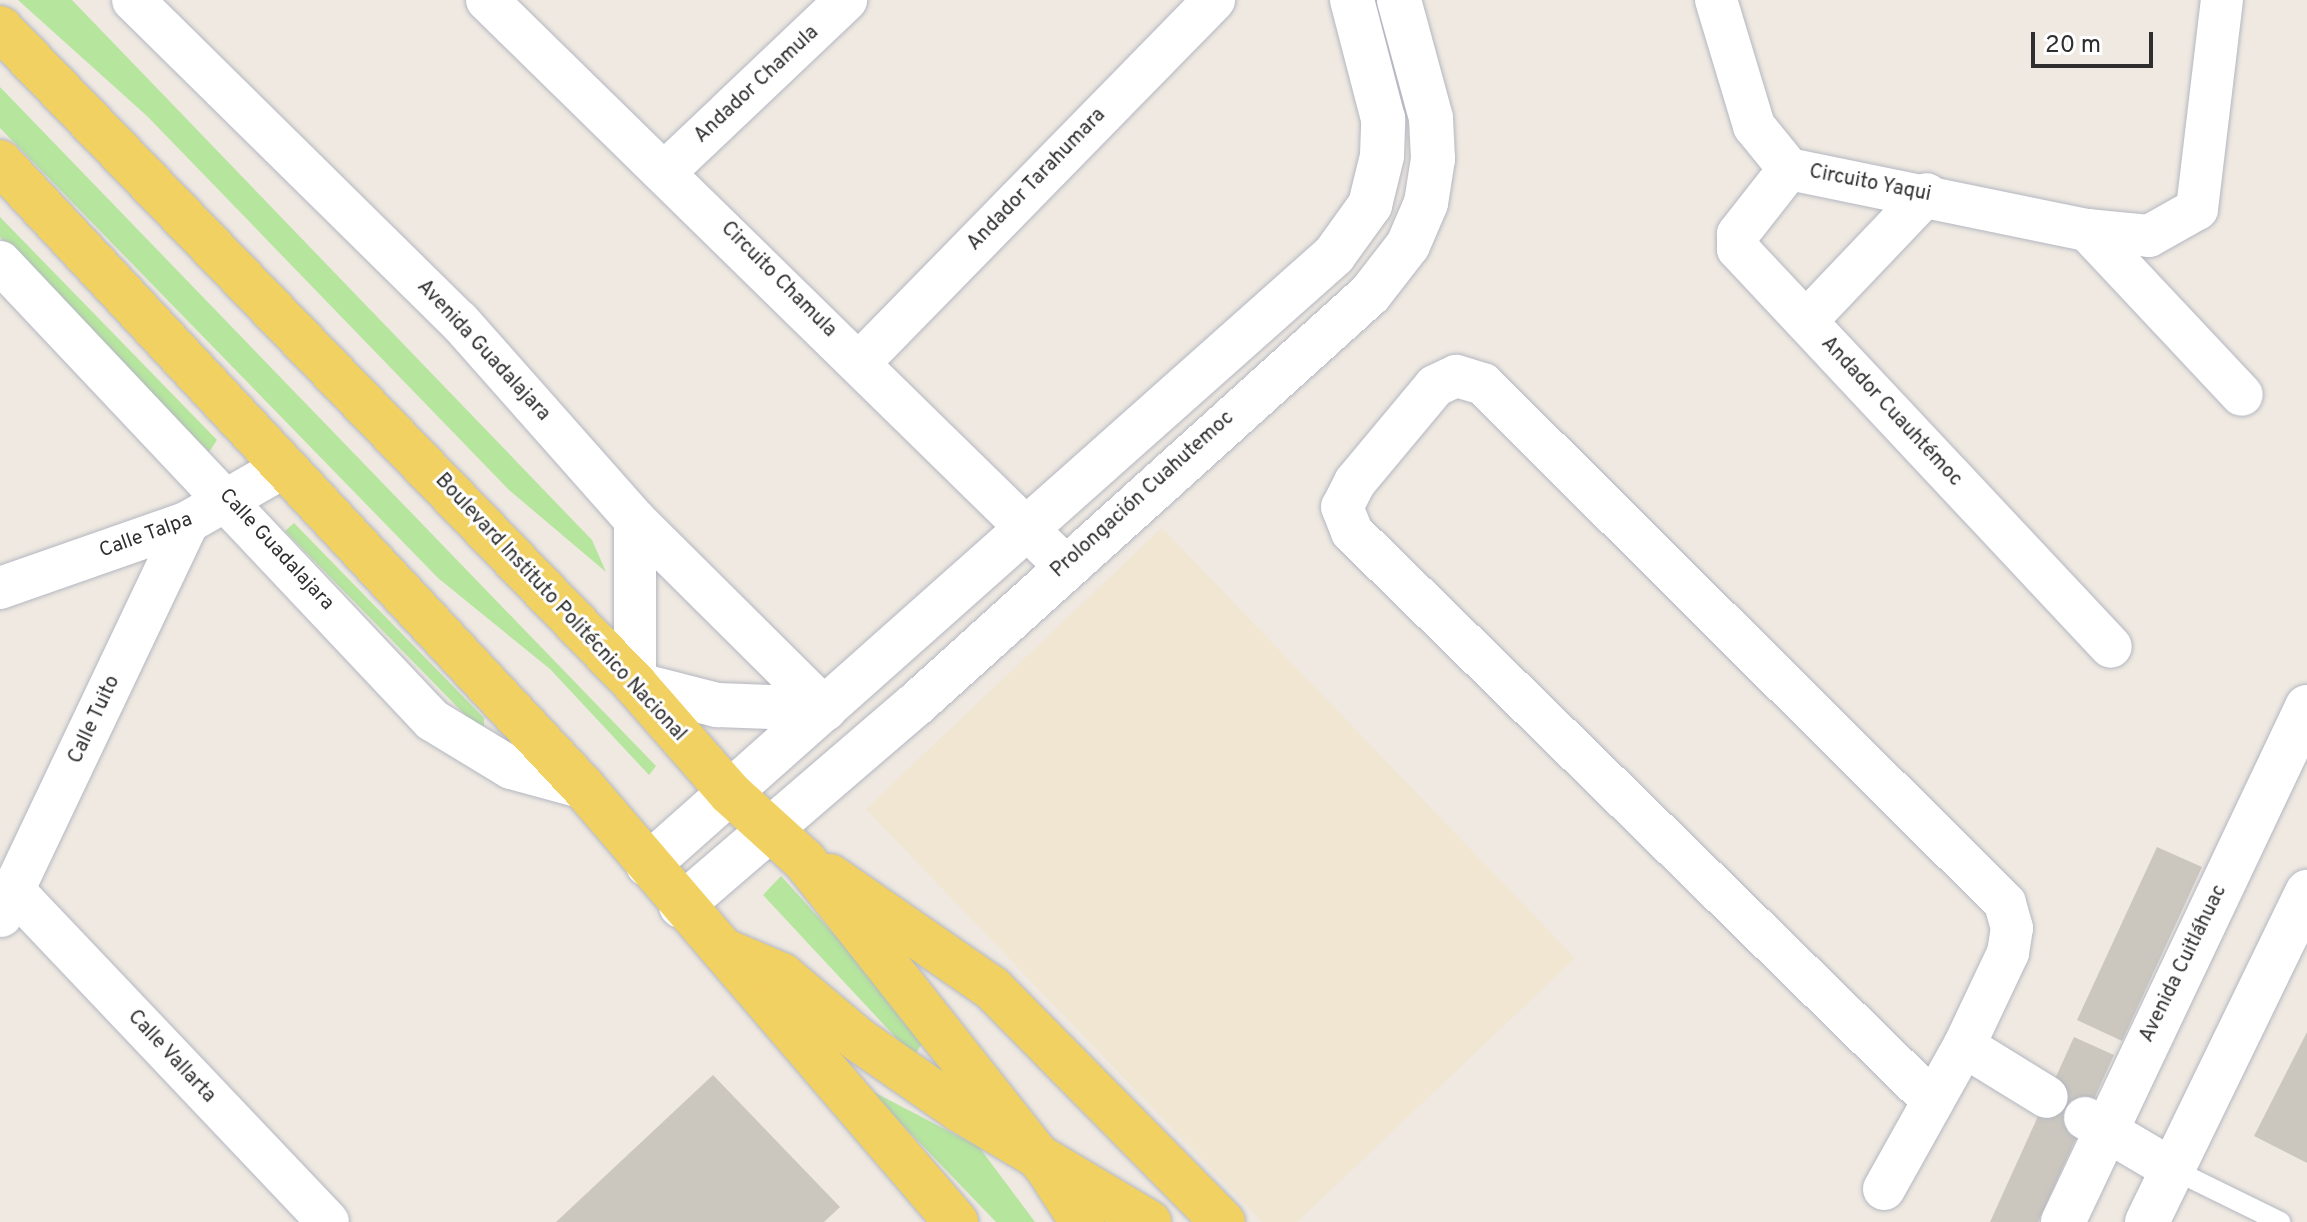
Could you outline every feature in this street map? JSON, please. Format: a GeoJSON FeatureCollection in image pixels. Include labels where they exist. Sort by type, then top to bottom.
{"type":"FeatureCollection","features":[{"type":"Feature","properties":{"kind":"main road","name":"Boulevard Instituto Politécnico Nacional"},"geometry":{"type":"LineString","coordinates":[[0,28],[635,684],[730,793],[804,860],[1046,1166],[1082,1222]]}},
{"type":"Feature","properties":{"kind":"main road"},"geometry":{"type":"LineString","coordinates":[[0,162],[584,788],[717,949],[956,1222]]}},
{"type":"Feature","properties":{"kind":"main road"},"geometry":{"type":"LineString","coordinates":[[804,860],[900,919],[992,988],[1223,1222]]}},
{"type":"Feature","properties":{"kind":"main road"},"geometry":{"type":"LineString","coordinates":[[717,949],[782,975],[859,1040],[1046,1166],[1149,1222]]}},
{"type":"Feature","properties":{"kind":"street","name":"Avenida Guadalajara"},"geometry":{"type":"LineString","coordinates":[[133,0],[459,321],[635,520],[825,709]]}},
{"type":"Feature","properties":{"kind":"street","name":"Circuito Chamula"},"geometry":{"type":"LineString","coordinates":[[487,0],[667,170],[861,361],[1026,532],[1064,565]]}},
{"type":"Feature","properties":{"kind":"street","name":"Andador Chamula"},"geometry":{"type":"LineString","coordinates":[[667,170],[846,0]]}},
{"type":"Feature","properties":{"kind":"street","name":"Andador Tarahumara"},"geometry":{"type":"LineString","coordinates":[[861,361],[1214,0]]}},
{"type":"Feature","properties":{"kind":"street"},"geometry":{"type":"LineString","coordinates":[[648,865],[1334,255],[1370,205],[1383,119],[1352,0]]}},
{"type":"Feature","properties":{"kind":"street","name":"Prolongación Cuahutemoc"},"geometry":{"type":"LineString","coordinates":[[681,906],[771,830],[1370,294],[1408,245],[1426,203],[1433,159],[1431,118],[1399,0]]}},
{"type":"Feature","properties":{"kind":"street","name":"Circuito Yaqui"},"geometry":{"type":"LineString","coordinates":[[1716,0],[1754,126],[1789,169],[1927,194],[2087,230],[2149,236],[2197,209],[2222,0]]}},
{"type":"Feature","properties":{"kind":"street","name":"Andador Cuauhtémoc"},"geometry":{"type":"LineString","coordinates":[[1789,169],[1736,243],[2111,647]]}},
{"type":"Feature","properties":{"kind":"street"},"geometry":{"type":"LineString","coordinates":[[1806,321],[1927,194]]}},
{"type":"Feature","properties":{"kind":"street"},"geometry":{"type":"LineString","coordinates":[[2087,230],[2242,395]]}},
{"type":"Feature","properties":{"kind":"street","name":"Calle Guadalajara"},"geometry":{"type":"LineString","coordinates":[[0,262],[231,501],[432,720],[511,768],[584,788]]}},
{"type":"Feature","properties":{"kind":"street"},"geometry":{"type":"LineString","coordinates":[[1884,1189],[1964,1046],[2008,953],[2012,928],[2005,903],[1483,384],[1456,376],[1435,386],[1355,482],[1342,507],[1352,532],[1933,1101]]}},
{"type":"Feature","properties":{"kind":"street","name":"Calle Talpa"},"geometry":{"type":"LineString","coordinates":[[0,588],[188,522],[231,501],[284,467]]}},
{"type":"Feature","properties":{"kind":"street"},"geometry":{"type":"LineString","coordinates":[[635,520],[635,684],[717,705],[825,709]]}},
{"type":"Feature","properties":{"kind":"street","name":"Calle Tuito"},"geometry":{"type":"LineString","coordinates":[[7,904],[188,522]]}},
{"type":"Feature","properties":{"kind":"street","name":"Avenida Cuitláhuac"},"geometry":{"type":"LineString","coordinates":[[2063,1222],[2096,1123],[2307,707]]}},
{"type":"Feature","properties":{"kind":"street"},"geometry":{"type":"LineString","coordinates":[[2147,1222],[2170,1168],[2307,892]]}},
{"type":"Feature","properties":{"kind":"street","name":"Calle Vallarta"},"geometry":{"type":"LineString","coordinates":[[7,904],[328,1222]]}},
{"type":"Feature","properties":{"kind":"street"},"geometry":{"type":"LineString","coordinates":[[1964,1046],[2047,1097]]}},
{"type":"Feature","properties":{"kind":"street"},"geometry":{"type":"LineString","coordinates":[[2096,1123],[2170,1168]]}},
{"type":"Feature","properties":{"kind":"lane"},"geometry":{"type":"LineString","coordinates":[[2170,1168],[2280,1222]]}},
{"type":"Feature","properties":{"kind":"shaded area"},"geometry":{"type":"Polygon","coordinates":[[[1162,528],[1575,958],[1297,1222],[1262,1222],[866,809],[1162,528]]]}},
{"type":"Feature","properties":{"kind":"green space"},"geometry":{"type":"Polygon","coordinates":[[[18,0],[72,0],[592,540],[606,572],[509,490],[147,116],[18,0]]]}},
{"type":"Feature","properties":{"kind":"green space"},"geometry":{"type":"Polygon","coordinates":[[[0,87],[656,766],[649,775],[550,669],[438,578],[0,128],[0,87]]]}},
{"type":"Feature","properties":{"kind":"green space"},"geometry":{"type":"Polygon","coordinates":[[[0,217],[217,440],[209,452],[0,237],[0,217]]]}},
{"type":"Feature","properties":{"kind":"green space"},"geometry":{"type":"Polygon","coordinates":[[[294,523],[484,718],[484,726],[478,728],[285,531],[294,523]]]}},
{"type":"Feature","properties":{"kind":"green space"},"geometry":{"type":"Polygon","coordinates":[[[781,876],[926,1036],[914,1057],[763,895],[781,876]]]}},
{"type":"Feature","properties":{"kind":"green space"},"geometry":{"type":"Polygon","coordinates":[[[868,1089],[979,1147],[1035,1222],[996,1222],[868,1089]]]}},
{"type":"Feature","properties":{"kind":"building"},"geometry":{"type":"Polygon","coordinates":[[[2157,847],[2202,867],[2122,1041],[2077,1020],[2157,847]]]}},
{"type":"Feature","properties":{"kind":"building"},"geometry":{"type":"Polygon","coordinates":[[[2307,1032],[2307,1163],[2254,1136],[2307,1032]]]}},
{"type":"Feature","properties":{"kind":"building"},"geometry":{"type":"Polygon","coordinates":[[[2074,1037],[2114,1055],[2038,1222],[1990,1222],[2074,1037]]]}},
{"type":"Feature","properties":{"kind":"building"},"geometry":{"type":"Polygon","coordinates":[[[713,1075],[840,1207],[824,1222],[556,1222],[713,1075]]]}}]}
